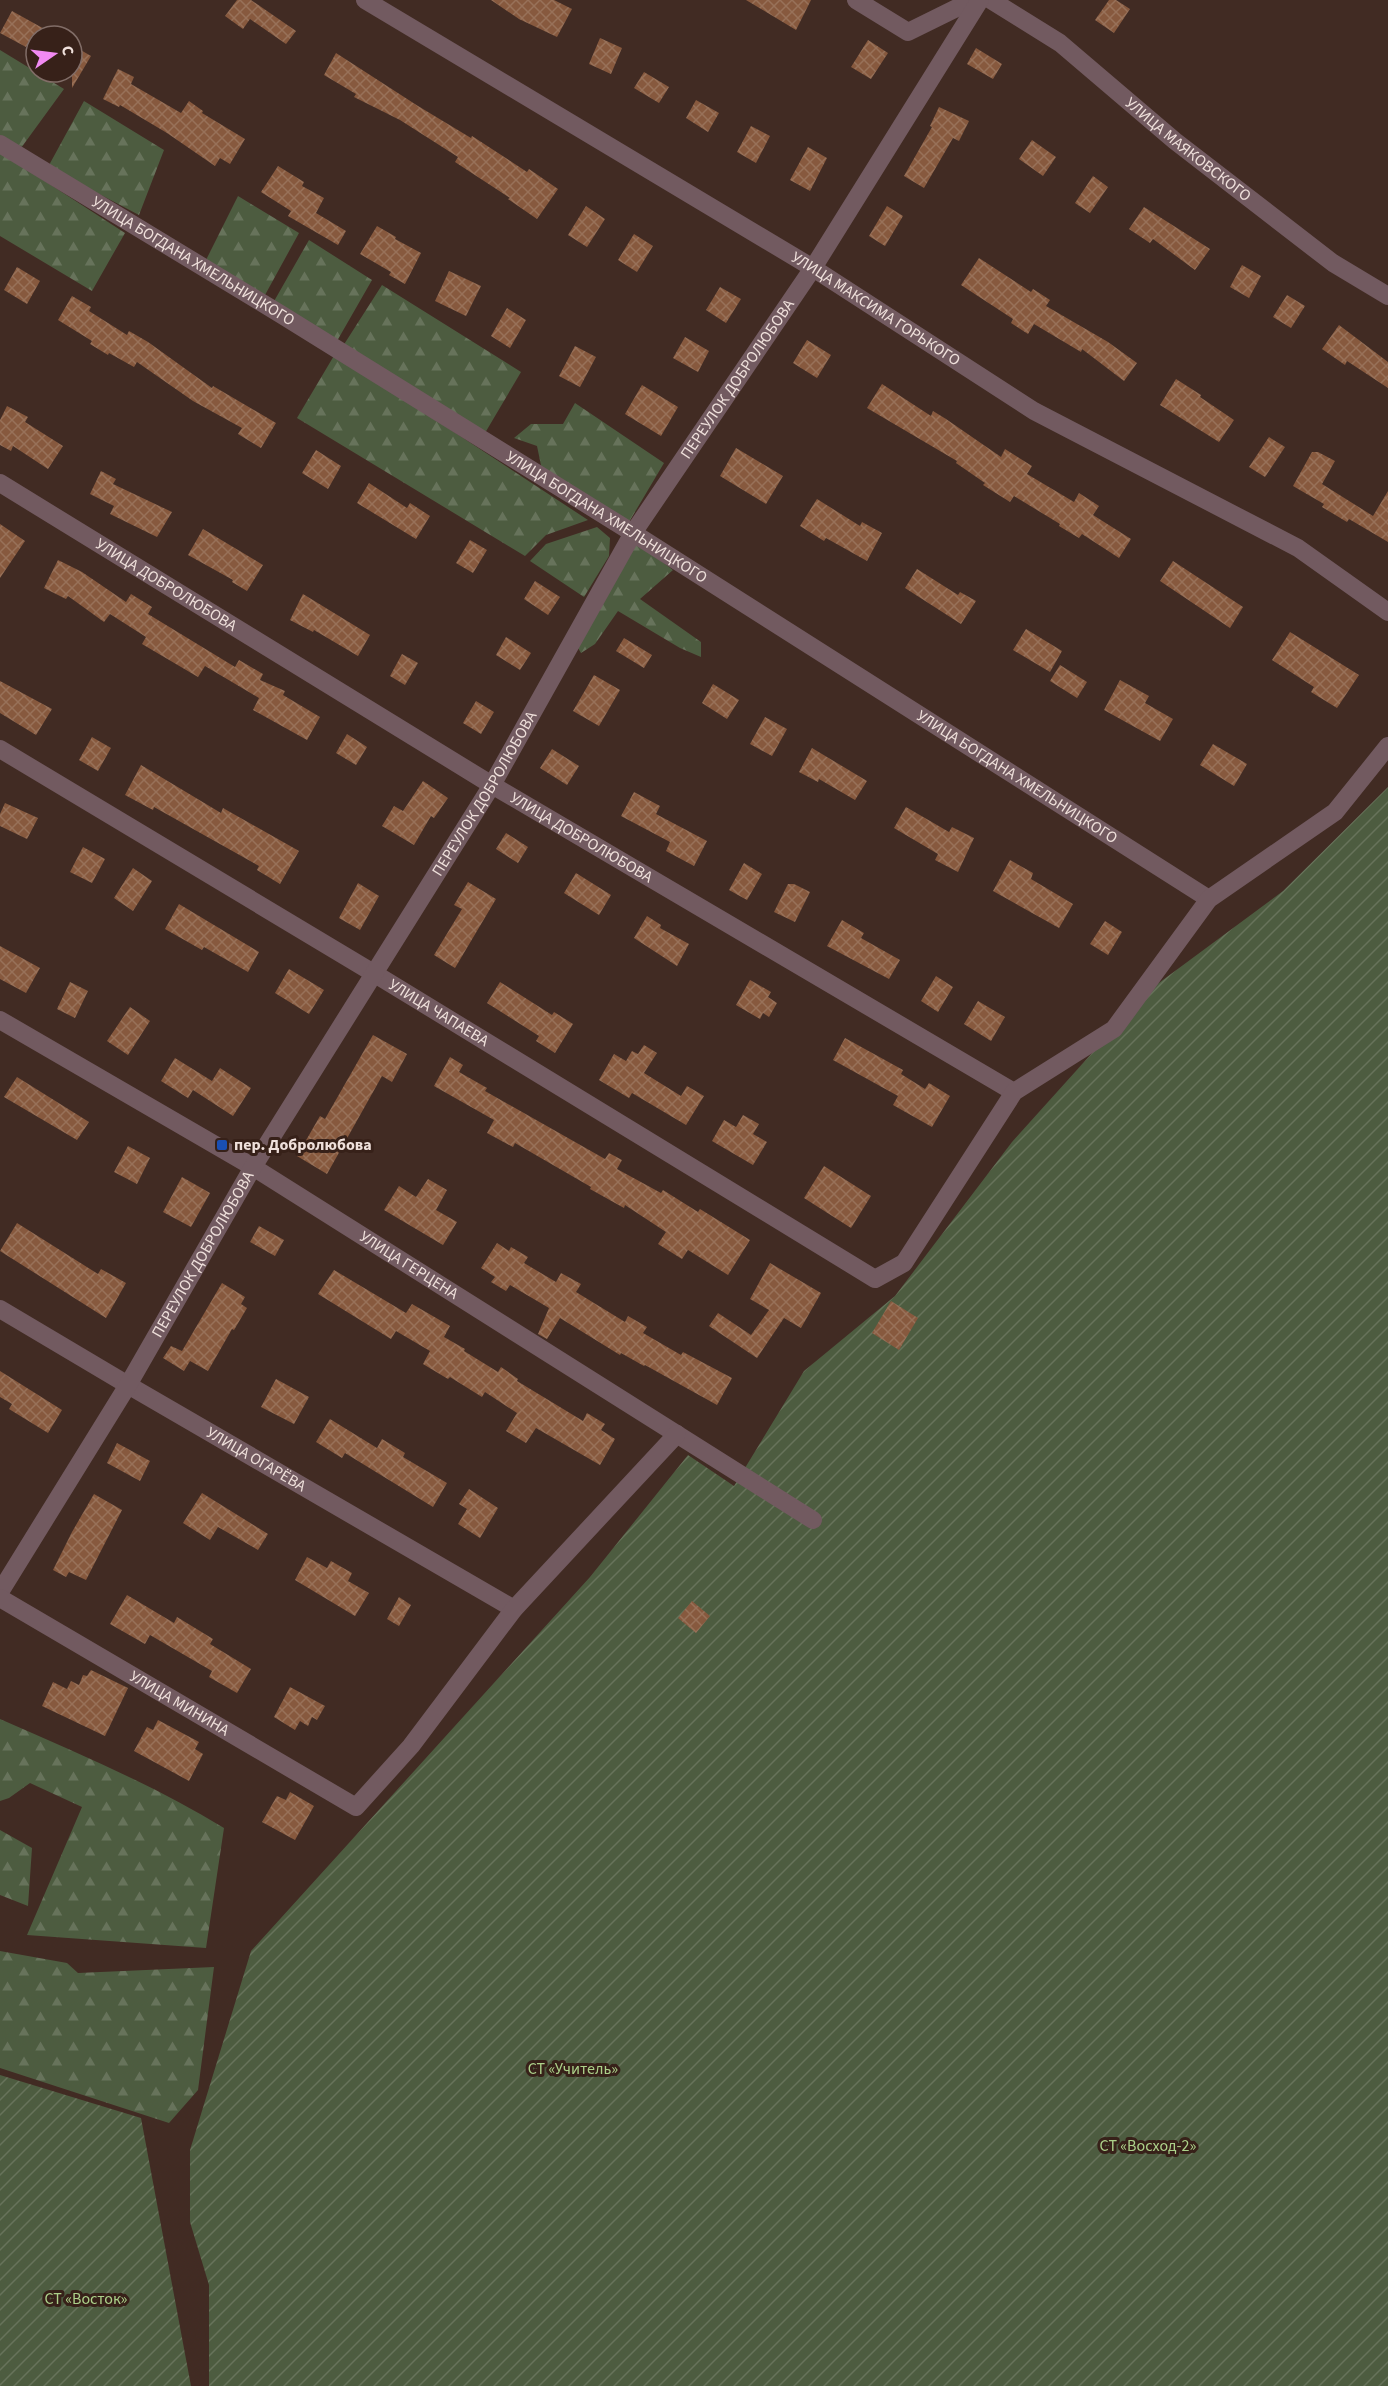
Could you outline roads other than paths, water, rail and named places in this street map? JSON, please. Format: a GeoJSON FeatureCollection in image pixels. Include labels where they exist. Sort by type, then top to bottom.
{"type":"FeatureCollection","features":[{"type":"Feature","properties":{"kind":"street","name":"УЛИЦА МАКСИМА ГОРЬКОГО"},"geometry":{"type":"LineString","coordinates":[[365,0],[813,268],[1034,411],[1298,548],[1388,612]]}},
{"type":"Feature","properties":{"kind":"street"},"geometry":{"type":"LineString","coordinates":[[856,0],[908,32],[974,0]]}},
{"type":"Feature","properties":{"kind":"street","name":"ПЕРЕУЛОК ДОБРОЛЮБОВА"},"geometry":{"type":"LineString","coordinates":[[0,1592],[128,1385],[253,1167],[492,785],[633,533],[813,268],[980,0]]}},
{"type":"Feature","properties":{"kind":"street","name":"УЛИЦА МАЯКОВСКОГО"},"geometry":{"type":"LineString","coordinates":[[991,0],[1060,43],[1184,148],[1333,263],[1388,296]]}},
{"type":"Feature","properties":{"kind":"street","name":"УЛИЦА БОГДАНА ХМЕЛЬНИЦКОГО"},"geometry":{"type":"LineString","coordinates":[[0,144],[633,533],[1209,899]]}},
{"type":"Feature","properties":{"kind":"street","name":"УЛИЦА ДОБРОЛЮБОВА"},"geometry":{"type":"LineString","coordinates":[[0,483],[492,785],[1014,1092]]}},
{"type":"Feature","properties":{"kind":"street"},"geometry":{"type":"LineString","coordinates":[[1014,1092],[1114,1029],[1209,899],[1335,812],[1388,746]]}},
{"type":"Feature","properties":{"kind":"street","name":"УЛИЦА ЧАПАЕВА"},"geometry":{"type":"LineString","coordinates":[[0,749],[375,974],[875,1279],[904,1263],[1014,1092]]}},
{"type":"Feature","properties":{"kind":"street","name":"УЛИЦА ГЕРЦЕНА"},"geometry":{"type":"LineString","coordinates":[[0,1020],[253,1167],[813,1520]]}},
{"type":"Feature","properties":{"kind":"street","name":"УЛИЦА ОГАРЁВА"},"geometry":{"type":"LineString","coordinates":[[0,1309],[514,1609]]}},
{"type":"Feature","properties":{"kind":"street"},"geometry":{"type":"LineString","coordinates":[[514,1609],[676,1434]]}},
{"type":"Feature","properties":{"kind":"street","name":"УЛИЦА МИНИНА"},"geometry":{"type":"LineString","coordinates":[[0,1598],[356,1807],[411,1746],[514,1609]]}},
{"type":"Feature","properties":{"kind":"place","name":"пер. Добролюбова"},"geometry":{"type":"Point","coordinates":[222,1145]}},
{"type":"Feature","properties":{"kind":"park label","name":"СТ «Учитель»"},"geometry":{"type":"Point","coordinates":[573,2069]}},
{"type":"Feature","properties":{"kind":"park label","name":"СТ «Восход-2»"},"geometry":{"type":"Point","coordinates":[1148,2146]}},
{"type":"Feature","properties":{"kind":"park label","name":"СТ «Восток»"},"geometry":{"type":"Point","coordinates":[86,2299]}}]}
